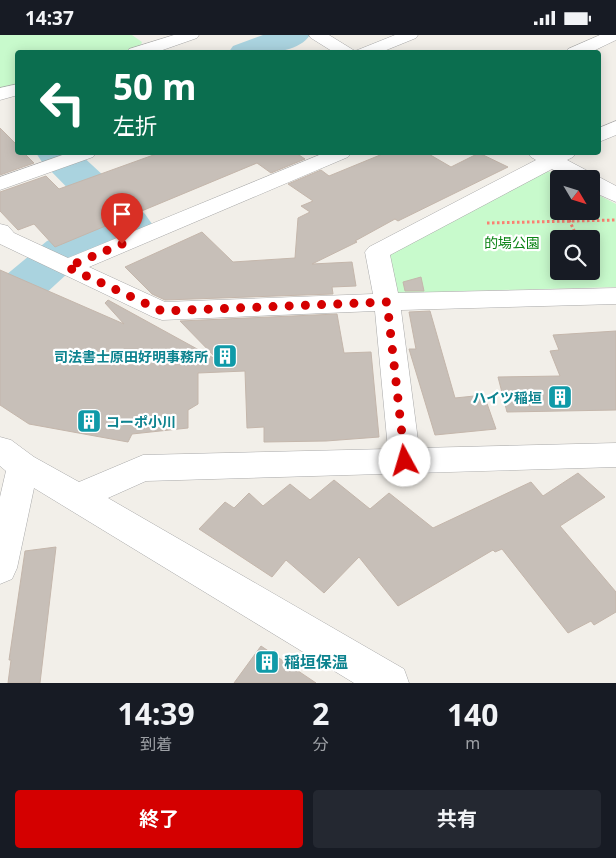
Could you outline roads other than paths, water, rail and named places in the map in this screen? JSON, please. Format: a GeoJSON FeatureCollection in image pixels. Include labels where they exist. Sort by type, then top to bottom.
{"type":"FeatureCollection","features":[{"type":"Feature","properties":{"kind":"street"},"geometry":{"type":"LineString","coordinates":[[141,35],[156,46]]}},
{"type":"Feature","properties":{"kind":"street"},"geometry":{"type":"LineString","coordinates":[[144,50],[191,35]]}},
{"type":"Feature","properties":{"kind":"street"},"geometry":{"type":"LineString","coordinates":[[317,35],[343,50]]}},
{"type":"Feature","properties":{"kind":"street"},"geometry":{"type":"LineString","coordinates":[[370,50],[410,35]]}},
{"type":"Feature","properties":{"kind":"street"},"geometry":{"type":"LineString","coordinates":[[581,50],[614,35]]}},
{"type":"Feature","properties":{"kind":"street"},"geometry":{"type":"LineString","coordinates":[[0,94],[15,90]]}},
{"type":"Feature","properties":{"kind":"street"},"geometry":{"type":"LineString","coordinates":[[601,135],[616,127]]}},
{"type":"Feature","properties":{"kind":"street"},"geometry":{"type":"LineString","coordinates":[[0,184],[80,155]]}},
{"type":"Feature","properties":{"kind":"street"},"geometry":{"type":"LineString","coordinates":[[67,267],[336,155]]}},
{"type":"Feature","properties":{"kind":"street"},"geometry":{"type":"LineString","coordinates":[[405,461],[387,302],[377,252],[552,155],[573,170]]}},
{"type":"Feature","properties":{"kind":"street"},"geometry":{"type":"LineString","coordinates":[[600,187],[616,195]]}},
{"type":"Feature","properties":{"kind":"street"},"geometry":{"type":"LineString","coordinates":[[0,231],[6,238],[162,311],[387,302],[616,297]]}},
{"type":"Feature","properties":{"kind":"street"},"geometry":{"type":"LineString","coordinates":[[78,497],[143,467],[616,455]]}},
{"type":"Feature","properties":{"kind":"street"},"geometry":{"type":"LineString","coordinates":[[0,568],[12,458],[372,679]]}},
{"type":"Feature","properties":{"kind":"waterway"},"geometry":{"type":"LineString","coordinates":[[253,50],[294,35]]}},
{"type":"Feature","properties":{"kind":"waterway"},"geometry":{"type":"LineString","coordinates":[[0,307],[64,251],[129,224],[58,155]]}},
{"type":"Feature","properties":{"kind":"place","name":"司法書士原田好明事務所"},"geometry":{"type":"Point","coordinates":[225,356]}},
{"type":"Feature","properties":{"kind":"place","name":"ハイツ稲垣"},"geometry":{"type":"Point","coordinates":[560,397]}},
{"type":"Feature","properties":{"kind":"place","name":"コーポ小川"},"geometry":{"type":"Point","coordinates":[89,421]}},
{"type":"Feature","properties":{"kind":"place","name":"稲垣保温"},"geometry":{"type":"Point","coordinates":[267,662]}},
{"type":"Feature","properties":{"kind":"park label","name":"的場公園"},"geometry":{"type":"Point","coordinates":[512,242]}}]}
